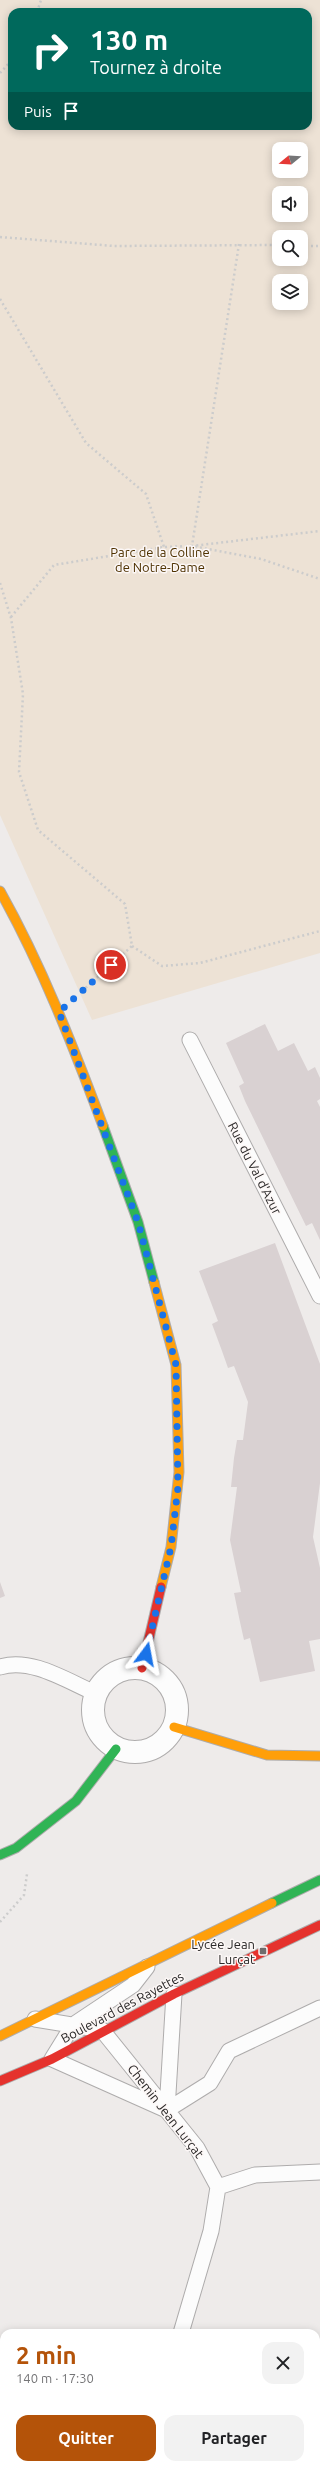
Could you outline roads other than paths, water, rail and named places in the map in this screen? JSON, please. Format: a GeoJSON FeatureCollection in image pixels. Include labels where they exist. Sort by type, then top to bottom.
{"type":"FeatureCollection","features":[{"type":"Feature","properties":{"kind":"street"},"geometry":{"type":"LineString","coordinates":[[0,891],[26,937],[59,1012],[138,1222],[176,1365],[179,1472],[171,1547],[142,1668]]}},
{"type":"Feature","properties":{"kind":"street"},"geometry":{"type":"LineString","coordinates":[[142,1668],[154,1672],[164,1680],[172,1690],[176,1702],[174,1727],[167,1738],[156,1747],[144,1752],[129,1752],[116,1749],[97,1731],[93,1719],[92,1706],[95,1693],[101,1683],[120,1670],[142,1668]]}},
{"type":"Feature","properties":{"kind":"street"},"geometry":{"type":"LineString","coordinates":[[174,1727],[267,1755],[320,1756]]}},
{"type":"Feature","properties":{"kind":"street"},"geometry":{"type":"LineString","coordinates":[[0,1855],[16,1848],[76,1801],[116,1749]]}},
{"type":"Feature","properties":{"kind":"street","name":"Boulevard des Rayettes"},"geometry":{"type":"LineString","coordinates":[[0,2036],[320,1880]]}},
{"type":"Feature","properties":{"kind":"street","name":"Boulevard des Rayettes"},"geometry":{"type":"LineString","coordinates":[[0,2081],[52,2059],[102,2030],[174,1994],[320,1925]]}},
{"type":"Feature","properties":{"kind":"lane","name":"Rue du Val d'Azur"},"geometry":{"type":"LineString","coordinates":[[190,1040],[320,1296]]}},
{"type":"Feature","properties":{"kind":"lane"},"geometry":{"type":"LineString","coordinates":[[0,1667],[12,1663],[34,1666],[95,1693]]}},
{"type":"Feature","properties":{"kind":"lane"},"geometry":{"type":"LineString","coordinates":[[152,1961],[133,1985],[73,2025],[52,2059],[167,2110]]}},
{"type":"Feature","properties":{"kind":"lane"},"geometry":{"type":"LineString","coordinates":[[167,2110],[174,1994]]}},
{"type":"Feature","properties":{"kind":"lane"},"geometry":{"type":"LineString","coordinates":[[167,2110],[210,2083],[229,2051],[320,2008]]}},
{"type":"Feature","properties":{"kind":"lane"},"geometry":{"type":"LineString","coordinates":[[36,2019],[102,2030]]}},
{"type":"Feature","properties":{"kind":"lane","name":"Chemin Jean Lurçat"},"geometry":{"type":"LineString","coordinates":[[102,2030],[197,2148],[218,2187]]}},
{"type":"Feature","properties":{"kind":"lane"},"geometry":{"type":"LineString","coordinates":[[182,2329],[211,2231],[218,2187],[256,2175],[320,2172]]}},
{"type":"Feature","properties":{"kind":"place","name":"Lycée Jean Lurçat"},"geometry":{"type":"Point","coordinates":[263,1951]}},
{"type":"Feature","properties":{"kind":"park label","name":"Parc de la Colline de Notre-Dame"},"geometry":{"type":"Point","coordinates":[160,560]}}]}
